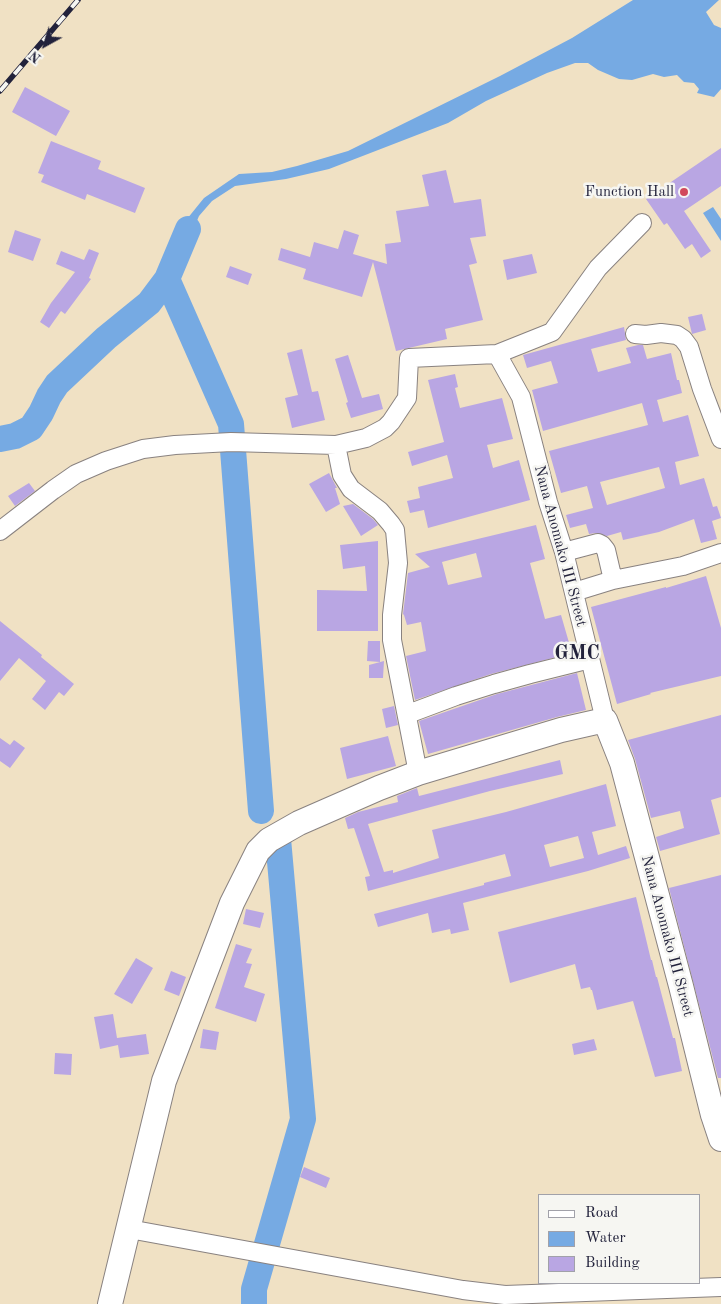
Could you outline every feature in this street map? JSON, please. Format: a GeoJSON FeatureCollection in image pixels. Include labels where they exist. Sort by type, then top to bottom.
{"type":"FeatureCollection","features":[{"type":"Feature","properties":{"kind":"street"},"geometry":{"type":"LineString","coordinates":[[0,531],[76,474],[106,460],[143,449],[231,442],[336,445],[366,438],[385,428],[407,398],[409,358],[497,354],[552,332],[598,268],[642,223]]}},
{"type":"Feature","properties":{"kind":"street"},"geometry":{"type":"LineString","coordinates":[[635,334],[661,334],[677,336],[683,339],[689,347],[702,389],[721,439]]}},
{"type":"Feature","properties":{"kind":"street","name":"Nana Anomako III Street"},"geometry":{"type":"LineString","coordinates":[[497,354],[521,397],[548,502],[564,552],[605,720],[622,763],[713,1115],[721,1139]]}},
{"type":"Feature","properties":{"kind":"street"},"geometry":{"type":"LineString","coordinates":[[336,445],[342,475],[350,489],[380,512],[394,530],[398,569],[392,615],[392,640],[408,714],[418,773]]}},
{"type":"Feature","properties":{"kind":"street"},"geometry":{"type":"LineString","coordinates":[[564,552],[598,543],[602,545],[606,550],[613,580]]}},
{"type":"Feature","properties":{"kind":"street"},"geometry":{"type":"LineString","coordinates":[[574,592],[613,580],[683,566],[721,553]]}},
{"type":"Feature","properties":{"kind":"street"},"geometry":{"type":"LineString","coordinates":[[408,714],[494,684],[590,659]]}},
{"type":"Feature","properties":{"kind":"street"},"geometry":{"type":"LineString","coordinates":[[110,1304],[164,1081],[232,903],[258,851],[269,840],[299,823],[418,773],[552,733],[605,720]]}},
{"type":"Feature","properties":{"kind":"street"},"geometry":{"type":"LineString","coordinates":[[129,1229],[505,1296],[721,1287]]}},
{"type":"Feature","properties":{"kind":"water"},"geometry":{"type":"Polygon","coordinates":[[[633,0],[719,0],[706,12],[714,25],[721,28],[721,89],[714,97],[697,93],[699,89],[694,83],[684,82],[677,75],[664,77],[653,74],[632,80],[619,79],[598,70],[588,63],[575,63],[547,73],[486,101],[448,123],[329,169],[286,179],[235,186],[212,201],[199,216],[179,262],[167,257],[184,230],[187,219],[204,198],[239,174],[272,172],[348,151],[572,38],[633,0]]]}},
{"type":"Feature","properties":{"kind":"water"},"geometry":{"type":"Polygon","coordinates":[[[713,207],[721,219],[721,241],[703,213],[713,207]]]}},
{"type":"Feature","properties":{"kind":"building"},"geometry":{"type":"Polygon","coordinates":[[[25,87],[70,111],[56,136],[12,112],[25,87]]]}},
{"type":"Feature","properties":{"kind":"building"},"geometry":{"type":"Polygon","coordinates":[[[51,141],[101,161],[98,169],[145,188],[135,213],[87,194],[85,200],[41,182],[44,175],[38,173],[51,141]]]}},
{"type":"Feature","properties":{"kind":"building","name":"Function Hall"},"geometry":{"type":"Polygon","coordinates":[[[721,148],[721,186],[684,211],[711,251],[701,258],[692,244],[685,249],[667,223],[664,225],[646,199],[721,148]]]}},
{"type":"Feature","properties":{"kind":"building"},"geometry":{"type":"Polygon","coordinates":[[[446,170],[454,203],[481,199],[486,236],[470,238],[477,263],[469,265],[483,320],[445,329],[447,339],[396,351],[373,262],[362,297],[303,279],[306,269],[278,260],[281,248],[310,257],[314,242],[338,249],[344,230],[359,235],[353,254],[387,264],[385,244],[401,242],[396,211],[429,206],[422,175],[446,170]]]}},
{"type":"Feature","properties":{"kind":"building"},"geometry":{"type":"Polygon","coordinates":[[[15,230],[41,239],[33,261],[8,252],[15,230]]]}},
{"type":"Feature","properties":{"kind":"building"},"geometry":{"type":"Polygon","coordinates":[[[89,249],[99,253],[89,278],[91,279],[65,314],[61,311],[49,328],[40,322],[51,303],[75,272],[56,264],[61,251],[84,260],[89,249]]]}},
{"type":"Feature","properties":{"kind":"building"},"geometry":{"type":"Polygon","coordinates":[[[532,254],[537,273],[507,280],[503,260],[532,254]]]}},
{"type":"Feature","properties":{"kind":"building"},"geometry":{"type":"Polygon","coordinates":[[[230,266],[252,274],[248,285],[226,277],[230,266]]]}},
{"type":"Feature","properties":{"kind":"building"},"geometry":{"type":"Polygon","coordinates":[[[702,314],[706,330],[692,334],[688,317],[702,314]]]}},
{"type":"Feature","properties":{"kind":"building"},"geometry":{"type":"Polygon","coordinates":[[[624,327],[626,340],[591,349],[598,372],[631,363],[626,348],[643,345],[647,359],[671,353],[682,393],[657,400],[663,422],[688,415],[699,456],[675,462],[680,485],[704,478],[713,507],[717,506],[721,518],[712,521],[717,539],[701,543],[694,519],[659,532],[623,540],[621,532],[607,536],[596,533],[589,534],[586,524],[570,528],[566,515],[593,508],[587,486],[561,493],[549,451],[648,425],[642,403],[543,431],[532,390],[558,383],[551,361],[527,368],[523,355],[624,327]],[[659,467],[600,482],[607,505],[665,488],[659,467]]]}},
{"type":"Feature","properties":{"kind":"building"},"geometry":{"type":"Polygon","coordinates":[[[302,349],[312,392],[318,391],[325,420],[292,428],[285,398],[298,395],[287,353],[302,349]]]}},
{"type":"Feature","properties":{"kind":"building"},"geometry":{"type":"Polygon","coordinates":[[[348,355],[362,398],[379,394],[383,409],[351,418],[335,359],[348,355]]]}},
{"type":"Feature","properties":{"kind":"building"},"geometry":{"type":"Polygon","coordinates":[[[455,374],[458,387],[455,388],[460,408],[502,398],[513,439],[487,445],[493,468],[519,460],[530,500],[428,528],[424,510],[410,513],[407,501],[420,498],[418,487],[453,478],[447,455],[412,466],[408,452],[444,442],[428,380],[455,374]]]}},
{"type":"Feature","properties":{"kind":"building"},"geometry":{"type":"Polygon","coordinates":[[[329,473],[337,488],[335,488],[340,504],[326,512],[309,484],[329,473]]]}},
{"type":"Feature","properties":{"kind":"building"},"geometry":{"type":"Polygon","coordinates":[[[29,483],[35,491],[15,506],[8,496],[29,483]]]}},
{"type":"Feature","properties":{"kind":"building"},"geometry":{"type":"Polygon","coordinates":[[[353,504],[378,525],[361,536],[343,506],[353,504]]]}},
{"type":"Feature","properties":{"kind":"building"},"geometry":{"type":"Polygon","coordinates":[[[536,525],[545,559],[530,563],[545,619],[561,615],[572,653],[491,674],[415,700],[406,656],[426,651],[421,622],[407,625],[403,614],[408,573],[430,567],[415,554],[536,525]],[[476,553],[442,562],[448,585],[482,577],[476,553]]]}},
{"type":"Feature","properties":{"kind":"building"},"geometry":{"type":"Polygon","coordinates":[[[378,541],[378,631],[317,631],[317,590],[367,591],[365,566],[343,569],[340,545],[378,541]]]}},
{"type":"Feature","properties":{"kind":"building"},"geometry":{"type":"Polygon","coordinates":[[[706,576],[721,628],[721,676],[650,693],[617,704],[591,607],[706,576]]]}},
{"type":"Feature","properties":{"kind":"building"},"geometry":{"type":"Polygon","coordinates":[[[0,621],[74,684],[64,696],[59,692],[45,710],[32,699],[46,681],[19,658],[0,681],[0,621]]]}},
{"type":"Feature","properties":{"kind":"building"},"geometry":{"type":"Polygon","coordinates":[[[368,641],[380,641],[380,662],[367,661],[368,641]]]}},
{"type":"Feature","properties":{"kind":"building"},"geometry":{"type":"Polygon","coordinates":[[[384,661],[383,678],[369,678],[369,665],[384,661]]]}},
{"type":"Feature","properties":{"kind":"building"},"geometry":{"type":"Polygon","coordinates":[[[577,673],[586,710],[428,754],[419,721],[497,694],[577,673]]]}},
{"type":"Feature","properties":{"kind":"building"},"geometry":{"type":"Polygon","coordinates":[[[394,706],[398,725],[386,728],[382,709],[394,706]]]}},
{"type":"Feature","properties":{"kind":"building"},"geometry":{"type":"Polygon","coordinates":[[[721,715],[721,797],[711,800],[720,834],[660,851],[656,837],[684,828],[680,811],[651,818],[628,740],[721,715]]]}},
{"type":"Feature","properties":{"kind":"building"},"geometry":{"type":"Polygon","coordinates":[[[388,736],[396,766],[347,779],[340,748],[388,736]]]}},
{"type":"Feature","properties":{"kind":"building"},"geometry":{"type":"Polygon","coordinates":[[[0,738],[10,745],[14,740],[25,748],[10,768],[0,761],[0,738]]]}},
{"type":"Feature","properties":{"kind":"building"},"geometry":{"type":"Polygon","coordinates":[[[560,760],[563,774],[490,791],[368,824],[384,872],[393,870],[393,873],[439,858],[432,830],[506,812],[606,784],[616,826],[592,832],[598,855],[626,846],[630,858],[588,871],[463,903],[469,930],[451,934],[450,929],[432,933],[428,913],[378,927],[374,914],[511,876],[505,854],[368,891],[365,877],[370,876],[354,828],[348,829],[345,818],[358,812],[398,802],[397,796],[417,788],[419,796],[560,760]],[[578,836],[544,845],[550,867],[584,858],[578,836]]]}},
{"type":"Feature","properties":{"kind":"building"},"geometry":{"type":"Polygon","coordinates":[[[721,875],[721,1078],[718,1078],[669,888],[721,875]]]}},
{"type":"Feature","properties":{"kind":"building"},"geometry":{"type":"Polygon","coordinates":[[[636,897],[651,960],[673,1038],[675,1038],[682,1071],[655,1077],[633,1001],[597,1010],[590,987],[581,989],[575,964],[510,983],[498,932],[636,897]]]}},
{"type":"Feature","properties":{"kind":"building"},"geometry":{"type":"Polygon","coordinates":[[[246,909],[264,913],[260,928],[243,924],[246,909]]]}},
{"type":"Feature","properties":{"kind":"building"},"geometry":{"type":"Polygon","coordinates":[[[236,944],[252,949],[246,963],[252,964],[244,987],[265,994],[256,1022],[215,1008],[236,944]]]}},
{"type":"Feature","properties":{"kind":"building"},"geometry":{"type":"Polygon","coordinates":[[[136,958],[153,968],[132,1004],[114,994],[136,958]]]}},
{"type":"Feature","properties":{"kind":"building"},"geometry":{"type":"Polygon","coordinates":[[[171,971],[186,977],[179,996],[164,990],[171,971]]]}},
{"type":"Feature","properties":{"kind":"building"},"geometry":{"type":"Polygon","coordinates":[[[113,1014],[117,1038],[146,1034],[149,1054],[120,1058],[118,1045],[100,1049],[94,1017],[113,1014]]]}},
{"type":"Feature","properties":{"kind":"building"},"geometry":{"type":"Polygon","coordinates":[[[203,1029],[219,1032],[216,1050],[200,1048],[203,1029]]]}},
{"type":"Feature","properties":{"kind":"building"},"geometry":{"type":"Polygon","coordinates":[[[594,1039],[597,1050],[574,1055],[572,1044],[594,1039]]]}},
{"type":"Feature","properties":{"kind":"building"},"geometry":{"type":"Polygon","coordinates":[[[55,1053],[72,1054],[71,1075],[54,1074],[55,1053]]]}},
{"type":"Feature","properties":{"kind":"building"},"geometry":{"type":"Polygon","coordinates":[[[304,1167],[330,1178],[326,1188],[300,1177],[304,1167]]]}},
{"type":"Feature","properties":{"kind":"waterway"},"geometry":{"type":"LineString","coordinates":[[0,439],[15,436],[31,428],[57,384],[106,338],[149,303],[167,279],[188,229]]}},
{"type":"Feature","properties":{"kind":"waterway"},"geometry":{"type":"LineString","coordinates":[[167,279],[231,424],[261,811]]}},
{"type":"Feature","properties":{"kind":"waterway"},"geometry":{"type":"LineString","coordinates":[[254,1304],[254,1289],[303,1119],[278,839]]}},
{"type":"Feature","properties":{"kind":"railway"},"geometry":{"type":"LineString","coordinates":[[0,91],[78,0]]}},
{"type":"Feature","properties":{"kind":"place","name":"Function Hall"},"geometry":{"type":"Point","coordinates":[684,192]}},
{"type":"Feature","properties":{"kind":"district","name":"GMC"},"geometry":{"type":"Point","coordinates":[577,654]}}]}
